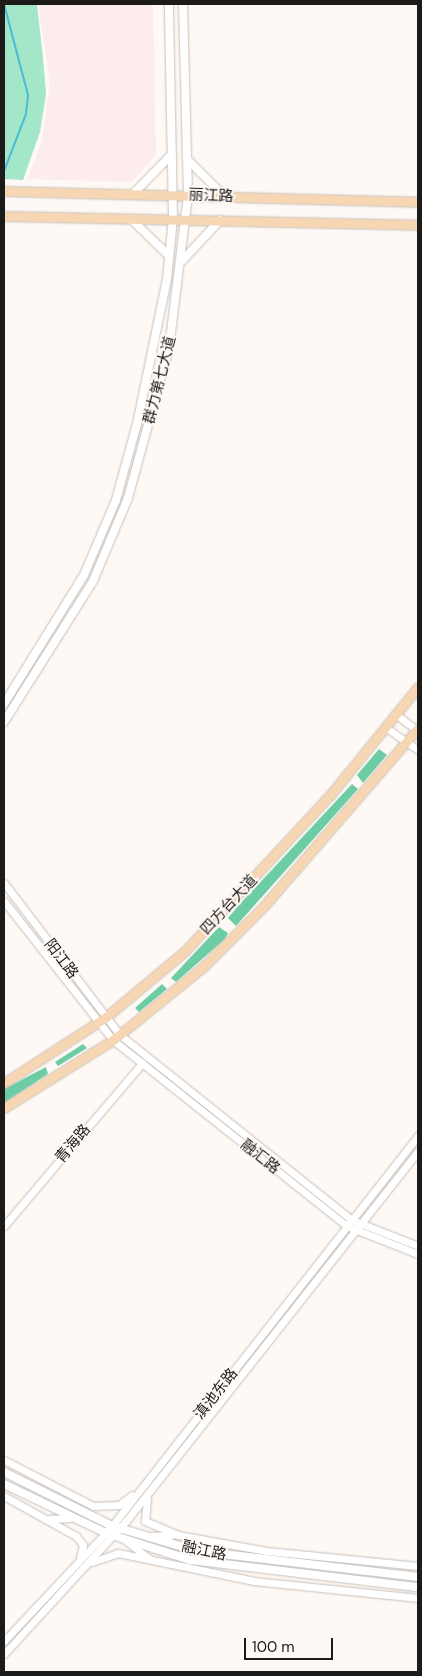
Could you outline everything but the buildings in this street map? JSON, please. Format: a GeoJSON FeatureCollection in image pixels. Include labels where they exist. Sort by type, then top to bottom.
{"type":"FeatureCollection","features":[{"type":"Feature","properties":{"kind":"main road","name":"群力第七大道"},"geometry":{"type":"LineString","coordinates":[[4,704],[62,616],[116,500],[156,342],[173,219],[169,4]]}},
{"type":"Feature","properties":{"kind":"main road","name":"群力第七大道"},"geometry":{"type":"LineString","coordinates":[[4,722],[74,615],[128,498],[169,348],[182,261],[188,195],[183,4]]}},
{"type":"Feature","properties":{"kind":"main road"},"geometry":{"type":"LineString","coordinates":[[133,194],[172,154]]}},
{"type":"Feature","properties":{"kind":"main road"},"geometry":{"type":"LineString","coordinates":[[187,159],[225,197]]}},
{"type":"Feature","properties":{"kind":"main road","name":"丽江路"},"geometry":{"type":"LineString","coordinates":[[4,191],[418,202]]}},
{"type":"Feature","properties":{"kind":"main road","name":"丽江路"},"geometry":{"type":"LineString","coordinates":[[6,216],[418,225]]}},
{"type":"Feature","properties":{"kind":"main road"},"geometry":{"type":"LineString","coordinates":[[131,218],[169,256]]}},
{"type":"Feature","properties":{"kind":"main road"},"geometry":{"type":"LineString","coordinates":[[182,261],[220,220]]}},
{"type":"Feature","properties":{"kind":"main road","name":"四方台大道"},"geometry":{"type":"LineString","coordinates":[[4,1083],[106,1017],[212,924],[388,729],[418,687]]}},
{"type":"Feature","properties":{"kind":"main road","name":"四方台大道"},"geometry":{"type":"LineString","coordinates":[[4,1108],[116,1038],[231,940],[418,730]]}},
{"type":"Feature","properties":{"kind":"main road","name":"融江路"},"geometry":{"type":"LineString","coordinates":[[4,1472],[116,1527],[146,1536],[231,1557],[418,1577]]}},
{"type":"Feature","properties":{"kind":"main road","name":"融江路"},"geometry":{"type":"LineString","coordinates":[[4,1484],[70,1518],[110,1535],[218,1566],[418,1587]]}},
{"type":"Feature","properties":{"kind":"street"},"geometry":{"type":"LineString","coordinates":[[398,716],[418,730]]}},
{"type":"Feature","properties":{"kind":"street"},"geometry":{"type":"LineString","coordinates":[[388,729],[418,750]]}},
{"type":"Feature","properties":{"kind":"street","name":"阳江路"},"geometry":{"type":"LineString","coordinates":[[4,883],[106,1017],[116,1038]]}},
{"type":"Feature","properties":{"kind":"street","name":"阳江路"},"geometry":{"type":"LineString","coordinates":[[4,901],[96,1024],[116,1038]]}},
{"type":"Feature","properties":{"kind":"street","name":"融汇路"},"geometry":{"type":"LineString","coordinates":[[116,1038],[142,1063],[349,1223],[418,1246]]}},
{"type":"Feature","properties":{"kind":"street","name":"融汇路"},"geometry":{"type":"LineString","coordinates":[[116,1038],[349,1223]]}},
{"type":"Feature","properties":{"kind":"street","name":"青海路"},"geometry":{"type":"LineString","coordinates":[[4,1226],[142,1063]]}},
{"type":"Feature","properties":{"kind":"street","name":"滇池东路"},"geometry":{"type":"LineString","coordinates":[[4,1641],[110,1535],[149,1480],[418,1136]]}},
{"type":"Feature","properties":{"kind":"street","name":"滇池东路"},"geometry":{"type":"LineString","coordinates":[[116,1527],[152,1488],[418,1151]]}},
{"type":"Feature","properties":{"kind":"street","name":"融汇路"},"geometry":{"type":"LineString","coordinates":[[358,1226],[418,1254]]}},
{"type":"Feature","properties":{"kind":"street"},"geometry":{"type":"LineString","coordinates":[[4,1460],[81,1501],[102,1507],[119,1506],[149,1480]]}},
{"type":"Feature","properties":{"kind":"street"},"geometry":{"type":"LineString","coordinates":[[152,1488],[143,1516],[150,1525],[178,1534],[267,1551],[418,1566]]}},
{"type":"Feature","properties":{"kind":"street"},"geometry":{"type":"LineString","coordinates":[[4,1496],[80,1540],[83,1550],[81,1565],[118,1553],[254,1582],[418,1598]]}},
{"type":"Feature","properties":{"kind":"street"},"geometry":{"type":"LineString","coordinates":[[45,1520],[70,1518]]}},
{"type":"Feature","properties":{"kind":"street"},"geometry":{"type":"LineString","coordinates":[[146,1536],[178,1534]]}},
{"type":"Feature","properties":{"kind":"street"},"geometry":{"type":"LineString","coordinates":[[125,1540],[152,1560]]}},
{"type":"Feature","properties":{"kind":"street","name":"滇池东路"},"geometry":{"type":"LineString","coordinates":[[4,1654],[81,1565]]}},
{"type":"Feature","properties":{"kind":"shaded area"},"geometry":{"type":"Polygon","coordinates":[[[38,4],[153,4],[156,155],[132,182],[27,179],[41,145],[50,84],[38,4]]]}},
{"type":"Feature","properties":{"kind":"green space"},"geometry":{"type":"Polygon","coordinates":[[[4,4],[37,4],[43,58],[46,94],[40,132],[23,180],[4,179],[4,4]]]}},
{"type":"Feature","properties":{"kind":"green space"},"geometry":{"type":"Polygon","coordinates":[[[379,749],[387,755],[363,783],[357,775],[379,749]]]}},
{"type":"Feature","properties":{"kind":"green space"},"geometry":{"type":"Polygon","coordinates":[[[352,784],[358,789],[236,926],[228,918],[352,784]]]}},
{"type":"Feature","properties":{"kind":"green space"},"geometry":{"type":"Polygon","coordinates":[[[219,927],[228,933],[225,939],[176,982],[171,978],[219,927]]]}},
{"type":"Feature","properties":{"kind":"green space"},"geometry":{"type":"Polygon","coordinates":[[[162,984],[167,989],[139,1012],[135,1008],[162,984]]]}},
{"type":"Feature","properties":{"kind":"green space"},"geometry":{"type":"Polygon","coordinates":[[[83,1044],[87,1048],[58,1066],[55,1062],[83,1044]]]}},
{"type":"Feature","properties":{"kind":"green space"},"geometry":{"type":"Polygon","coordinates":[[[46,1067],[48,1074],[4,1103],[4,1089],[46,1067]]]}},
{"type":"Feature","properties":{"kind":"waterway"},"geometry":{"type":"LineString","coordinates":[[4,4],[28,95],[26,114],[4,171]]}}]}
